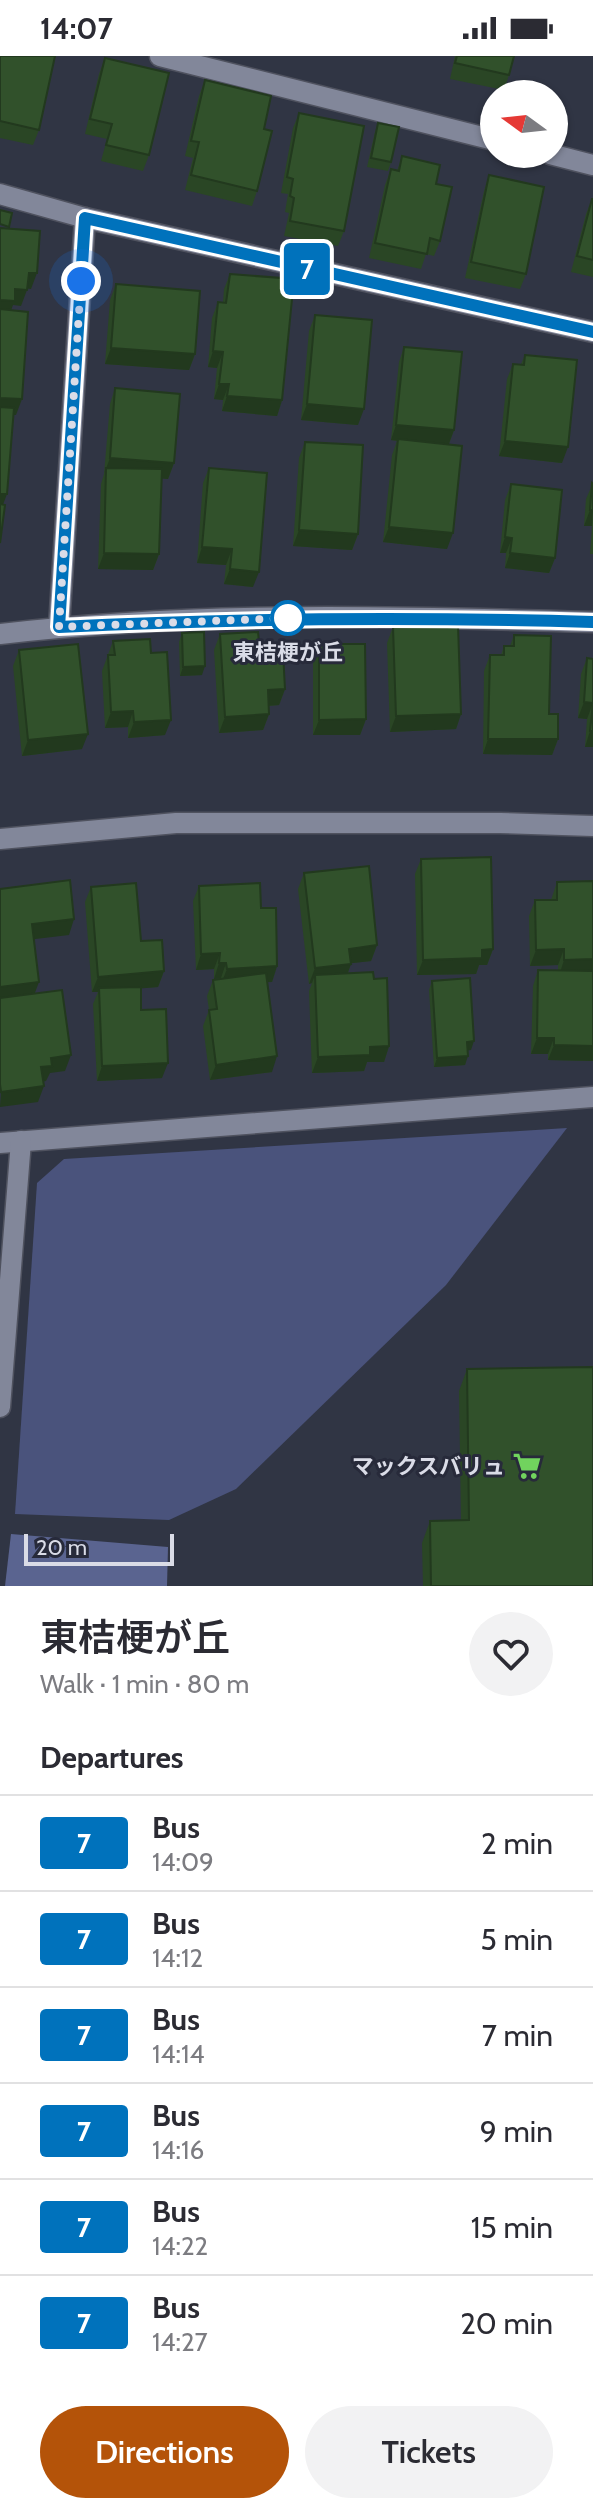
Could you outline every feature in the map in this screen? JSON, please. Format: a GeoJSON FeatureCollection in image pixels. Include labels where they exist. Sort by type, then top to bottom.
{"type":"FeatureCollection","features":[{"type":"Feature","properties":{"kind":"street"},"geometry":{"type":"LineString","coordinates":[[160,56],[480,136]]}},
{"type":"Feature","properties":{"kind":"street"},"geometry":{"type":"LineString","coordinates":[[568,159],[593,165]]}},
{"type":"Feature","properties":{"kind":"street"},"geometry":{"type":"LineString","coordinates":[[0,194],[85,218],[593,332]]}},
{"type":"Feature","properties":{"kind":"street"},"geometry":{"type":"LineString","coordinates":[[59,627],[85,218]]}},
{"type":"Feature","properties":{"kind":"street"},"geometry":{"type":"LineString","coordinates":[[0,634],[59,627],[206,619],[342,617],[593,622]]}},
{"type":"Feature","properties":{"kind":"street"},"geometry":{"type":"LineString","coordinates":[[0,839],[176,823],[593,826]]}},
{"type":"Feature","properties":{"kind":"street"},"geometry":{"type":"LineString","coordinates":[[0,1143],[593,1097]]}},
{"type":"Feature","properties":{"kind":"street"},"geometry":{"type":"LineString","coordinates":[[0,1407],[21,1141]]}},
{"type":"Feature","properties":{"kind":"shaded area"},"geometry":{"type":"Polygon","coordinates":[[[567,1128],[446,1285],[236,1489],[169,1520],[15,1514],[37,1183],[64,1159],[567,1128]]]}},
{"type":"Feature","properties":{"kind":"shaded area"},"geometry":{"type":"Polygon","coordinates":[[[11,1534],[168,1547],[167,1586],[5,1586],[11,1534]]]}},
{"type":"Feature","properties":{"kind":"building"},"geometry":{"type":"Polygon","coordinates":[[[0,56],[55,56],[39,130],[0,121],[0,56]]]}},
{"type":"Feature","properties":{"kind":"building"},"geometry":{"type":"Polygon","coordinates":[[[457,56],[514,56],[509,75],[455,63],[457,56]]]}},
{"type":"Feature","properties":{"kind":"building"},"geometry":{"type":"Polygon","coordinates":[[[105,58],[169,73],[149,155],[106,145],[112,124],[90,119],[105,58]]]}},
{"type":"Feature","properties":{"kind":"building"},"geometry":{"type":"Polygon","coordinates":[[[205,80],[271,96],[264,129],[272,131],[257,191],[191,175],[199,142],[191,141],[205,80]]]}},
{"type":"Feature","properties":{"kind":"building"},"geometry":{"type":"Polygon","coordinates":[[[299,113],[364,126],[344,231],[290,221],[293,179],[287,177],[299,113]]]}},
{"type":"Feature","properties":{"kind":"building"},"geometry":{"type":"Polygon","coordinates":[[[378,123],[399,127],[391,162],[371,158],[378,123]]]}},
{"type":"Feature","properties":{"kind":"building"},"geometry":{"type":"Polygon","coordinates":[[[402,156],[440,165],[436,184],[452,187],[440,241],[430,238],[427,254],[375,243],[391,169],[399,171],[402,156]]]}},
{"type":"Feature","properties":{"kind":"building"},"geometry":{"type":"Polygon","coordinates":[[[489,175],[544,187],[526,274],[471,262],[489,175]]]}},
{"type":"Feature","properties":{"kind":"building"},"geometry":{"type":"Polygon","coordinates":[[[593,199],[593,260],[577,256],[593,199]]]}},
{"type":"Feature","properties":{"kind":"building"},"geometry":{"type":"Polygon","coordinates":[[[0,210],[12,213],[9,227],[0,224],[0,210]]]}},
{"type":"Feature","properties":{"kind":"building"},"geometry":{"type":"Polygon","coordinates":[[[0,228],[40,231],[37,273],[29,273],[27,290],[15,289],[15,301],[0,300],[0,228]]]}},
{"type":"Feature","properties":{"kind":"building"},"geometry":{"type":"Polygon","coordinates":[[[230,274],[294,279],[282,400],[227,396],[229,384],[219,384],[223,352],[213,351],[218,302],[226,303],[230,274]]]}},
{"type":"Feature","properties":{"kind":"building"},"geometry":{"type":"Polygon","coordinates":[[[116,284],[200,291],[195,354],[111,348],[116,284]]]}},
{"type":"Feature","properties":{"kind":"building"},"geometry":{"type":"Polygon","coordinates":[[[0,309],[28,312],[22,399],[0,398],[0,309]]]}},
{"type":"Feature","properties":{"kind":"building"},"geometry":{"type":"Polygon","coordinates":[[[315,315],[372,320],[364,409],[307,404],[315,315]]]}},
{"type":"Feature","properties":{"kind":"building"},"geometry":{"type":"Polygon","coordinates":[[[404,347],[462,352],[454,430],[396,425],[404,347]]]}},
{"type":"Feature","properties":{"kind":"building"},"geometry":{"type":"Polygon","coordinates":[[[525,355],[577,360],[568,447],[505,441],[513,364],[524,365],[525,355]]]}},
{"type":"Feature","properties":{"kind":"building"},"geometry":{"type":"Polygon","coordinates":[[[115,388],[180,394],[174,463],[110,458],[115,388]]]}},
{"type":"Feature","properties":{"kind":"building"},"geometry":{"type":"Polygon","coordinates":[[[0,407],[14,408],[7,494],[0,494],[0,407]]]}},
{"type":"Feature","properties":{"kind":"building"},"geometry":{"type":"Polygon","coordinates":[[[398,439],[462,446],[453,533],[389,527],[398,439]]]}},
{"type":"Feature","properties":{"kind":"building"},"geometry":{"type":"Polygon","coordinates":[[[305,442],[363,445],[358,534],[299,530],[305,442]]]}},
{"type":"Feature","properties":{"kind":"building"},"geometry":{"type":"Polygon","coordinates":[[[106,468],[162,469],[159,554],[104,553],[106,468]]]}},
{"type":"Feature","properties":{"kind":"building"},"geometry":{"type":"Polygon","coordinates":[[[209,468],[267,473],[259,572],[230,569],[232,549],[202,547],[209,468]]]}},
{"type":"Feature","properties":{"kind":"building"},"geometry":{"type":"Polygon","coordinates":[[[592,483],[593,510],[590,510],[592,483]]]}},
{"type":"Feature","properties":{"kind":"building"},"geometry":{"type":"Polygon","coordinates":[[[511,484],[562,490],[555,558],[510,553],[512,538],[505,537],[511,484]]]}},
{"type":"Feature","properties":{"kind":"building"},"geometry":{"type":"Polygon","coordinates":[[[0,504],[5,505],[0,543],[0,504]]]}},
{"type":"Feature","properties":{"kind":"building"},"geometry":{"type":"Polygon","coordinates":[[[458,625],[461,714],[396,716],[393,627],[458,625]]]}},
{"type":"Feature","properties":{"kind":"building"},"geometry":{"type":"Polygon","coordinates":[[[204,632],[205,666],[183,667],[182,633],[204,632]]]}},
{"type":"Feature","properties":{"kind":"building"},"geometry":{"type":"Polygon","coordinates":[[[258,632],[260,652],[283,652],[285,689],[268,690],[269,714],[225,717],[220,634],[258,632]]]}},
{"type":"Feature","properties":{"kind":"building"},"geometry":{"type":"Polygon","coordinates":[[[514,635],[551,636],[549,714],[558,714],[558,739],[488,739],[490,655],[504,655],[504,646],[514,646],[514,635]]]}},
{"type":"Feature","properties":{"kind":"building"},"geometry":{"type":"Polygon","coordinates":[[[150,639],[151,653],[167,652],[171,720],[134,722],[133,711],[111,712],[108,655],[115,655],[113,641],[150,639]]]}},
{"type":"Feature","properties":{"kind":"building"},"geometry":{"type":"Polygon","coordinates":[[[78,644],[88,734],[28,740],[19,650],[78,644]]]}},
{"type":"Feature","properties":{"kind":"building"},"geometry":{"type":"Polygon","coordinates":[[[319,644],[365,644],[366,719],[319,720],[319,644]]]}},
{"type":"Feature","properties":{"kind":"building"},"geometry":{"type":"Polygon","coordinates":[[[587,658],[593,659],[593,703],[584,702],[587,658]]]}},
{"type":"Feature","properties":{"kind":"building"},"geometry":{"type":"Polygon","coordinates":[[[593,703],[593,731],[590,731],[593,703]]]}},
{"type":"Feature","properties":{"kind":"building"},"geometry":{"type":"Polygon","coordinates":[[[491,857],[493,949],[482,950],[482,958],[423,960],[421,859],[491,857]]]}},
{"type":"Feature","properties":{"kind":"building"},"geometry":{"type":"Polygon","coordinates":[[[369,866],[377,945],[349,949],[351,964],[315,968],[304,873],[369,866]]]}},
{"type":"Feature","properties":{"kind":"building"},"geometry":{"type":"Polygon","coordinates":[[[70,880],[74,919],[32,924],[39,982],[0,987],[0,889],[70,880]]]}},
{"type":"Feature","properties":{"kind":"building"},"geometry":{"type":"Polygon","coordinates":[[[593,881],[593,959],[564,960],[564,949],[536,950],[535,900],[557,900],[557,882],[593,881]]]}},
{"type":"Feature","properties":{"kind":"building"},"geometry":{"type":"Polygon","coordinates":[[[136,883],[141,941],[162,940],[164,971],[98,977],[91,887],[136,883]]]}},
{"type":"Feature","properties":{"kind":"building"},"geometry":{"type":"Polygon","coordinates":[[[260,883],[261,908],[276,908],[277,966],[227,969],[226,963],[219,963],[220,953],[201,954],[199,886],[260,883]]]}},
{"type":"Feature","properties":{"kind":"building"},"geometry":{"type":"Polygon","coordinates":[[[538,970],[593,971],[593,1046],[554,1045],[554,1038],[537,1038],[538,970]]]}},
{"type":"Feature","properties":{"kind":"building"},"geometry":{"type":"Polygon","coordinates":[[[373,972],[374,979],[387,978],[389,1046],[370,1047],[370,1055],[318,1057],[315,975],[373,972]]]}},
{"type":"Feature","properties":{"kind":"building"},"geometry":{"type":"Polygon","coordinates":[[[266,973],[277,1056],[216,1065],[209,1010],[217,1009],[213,980],[266,973]]]}},
{"type":"Feature","properties":{"kind":"building"},"geometry":{"type":"Polygon","coordinates":[[[470,978],[474,1041],[467,1042],[468,1056],[437,1058],[432,981],[470,978]]]}},
{"type":"Feature","properties":{"kind":"building"},"geometry":{"type":"Polygon","coordinates":[[[141,987],[141,1010],[166,1009],[168,1063],[102,1066],[99,988],[141,987]]]}},
{"type":"Feature","properties":{"kind":"building"},"geometry":{"type":"Polygon","coordinates":[[[62,990],[71,1055],[51,1058],[52,1066],[41,1067],[44,1086],[1,1092],[0,998],[62,990]]]}},
{"type":"Feature","properties":{"kind":"building","name":"マックスバリュ"},"geometry":{"type":"Polygon","coordinates":[[[593,1367],[593,1586],[431,1586],[430,1521],[469,1520],[467,1369],[593,1367]]]}},
{"type":"Feature","properties":{"kind":"bus line","name":"7"},"geometry":{"type":"LineString","coordinates":[[593,332],[85,218],[59,627],[206,619],[342,617],[593,622]]}},
{"type":"Feature","properties":{"kind":"place","name":"東桔梗が丘"},"geometry":{"type":"Point","coordinates":[288,618]}},
{"type":"Feature","properties":{"kind":"place","name":"マックスバリュ"},"geometry":{"type":"Point","coordinates":[527,1466]}},
{"type":"Feature","properties":{"kind":"route"},"geometry":{"type":"LineString","coordinates":[[81,281],[59,627],[288,618]]}}]}
